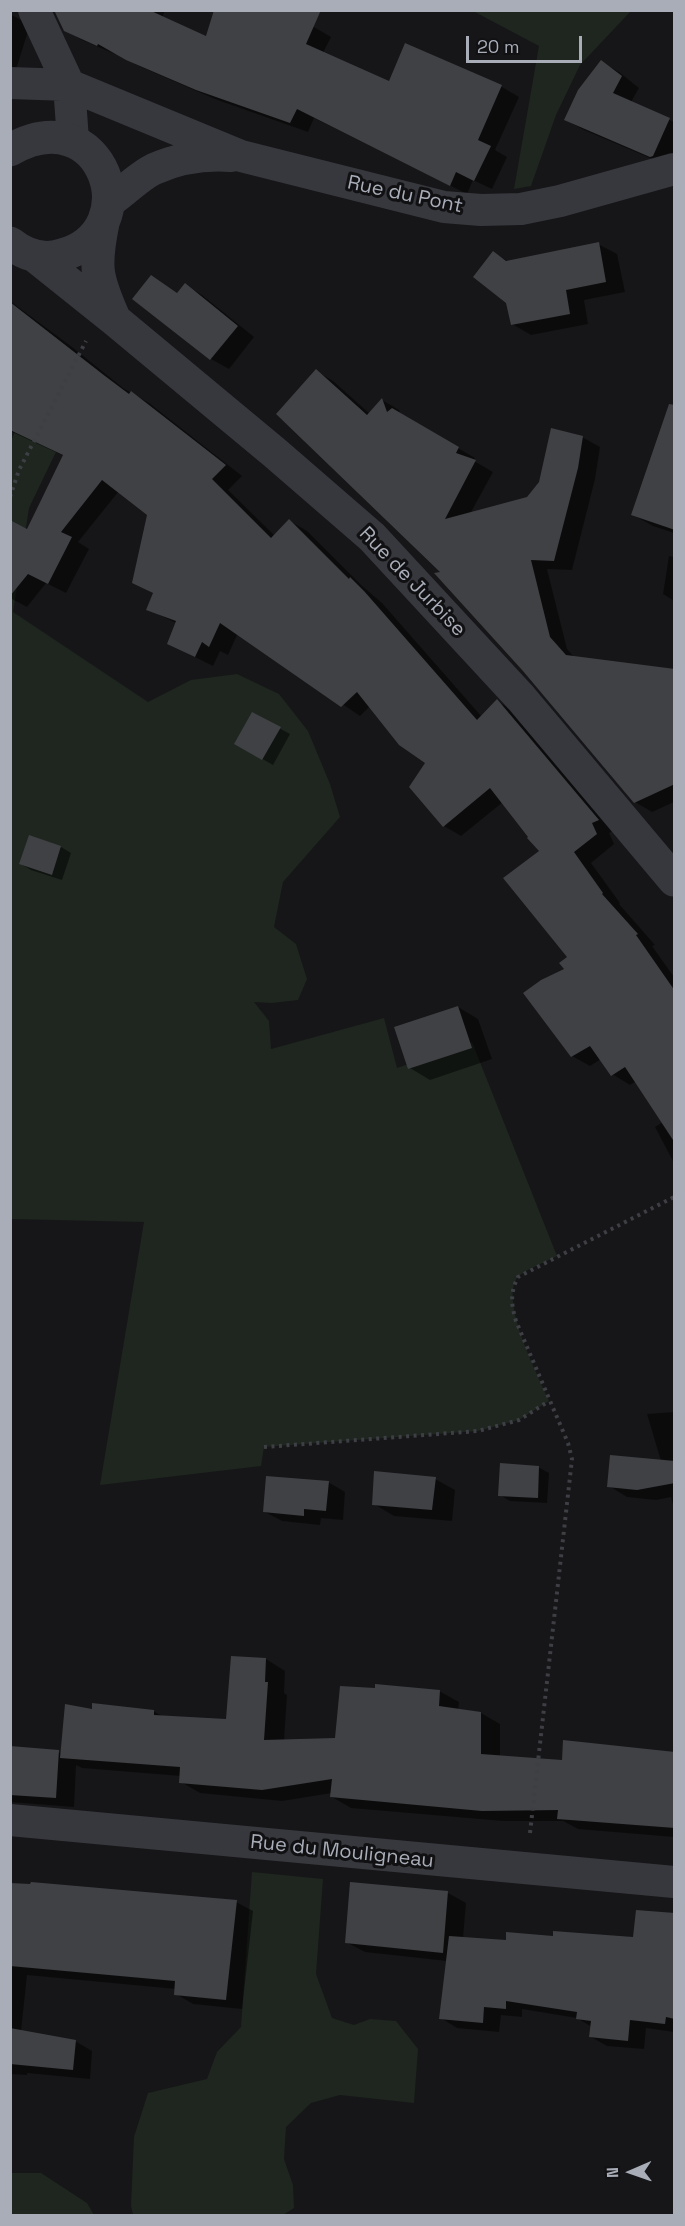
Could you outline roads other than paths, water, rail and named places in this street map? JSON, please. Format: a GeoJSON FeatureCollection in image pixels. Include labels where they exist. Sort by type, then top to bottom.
{"type":"FeatureCollection","features":[{"type":"Feature","properties":{"kind":"street"},"geometry":{"type":"LineString","coordinates":[[34,10],[69,85],[73,140]]}},
{"type":"Feature","properties":{"kind":"street"},"geometry":{"type":"LineString","coordinates":[[10,83],[69,85],[241,156]]}},
{"type":"Feature","properties":{"kind":"street"},"geometry":{"type":"LineString","coordinates":[[16,145],[50,136],[73,140],[85,148],[99,164],[108,183],[106,213],[96,264],[102,291],[115,320]]}},
{"type":"Feature","properties":{"kind":"street"},"geometry":{"type":"LineString","coordinates":[[23,250],[56,257],[72,253],[90,241],[106,213],[152,170],[183,159],[207,155],[241,156]]}},
{"type":"Feature","properties":{"kind":"street","name":"Rue du Pont"},"geometry":{"type":"LineString","coordinates":[[241,156],[444,207],[481,210],[521,208],[550,203],[675,169]]}},
{"type":"Feature","properties":{"kind":"street","name":"Rue de Jurbise"},"geometry":{"type":"LineString","coordinates":[[23,250],[115,320],[372,537],[521,698],[675,880]]}},
{"type":"Feature","properties":{"kind":"street","name":"Rue du Mouligneau"},"geometry":{"type":"LineString","coordinates":[[10,1820],[526,1870],[675,1882]]}}]}
